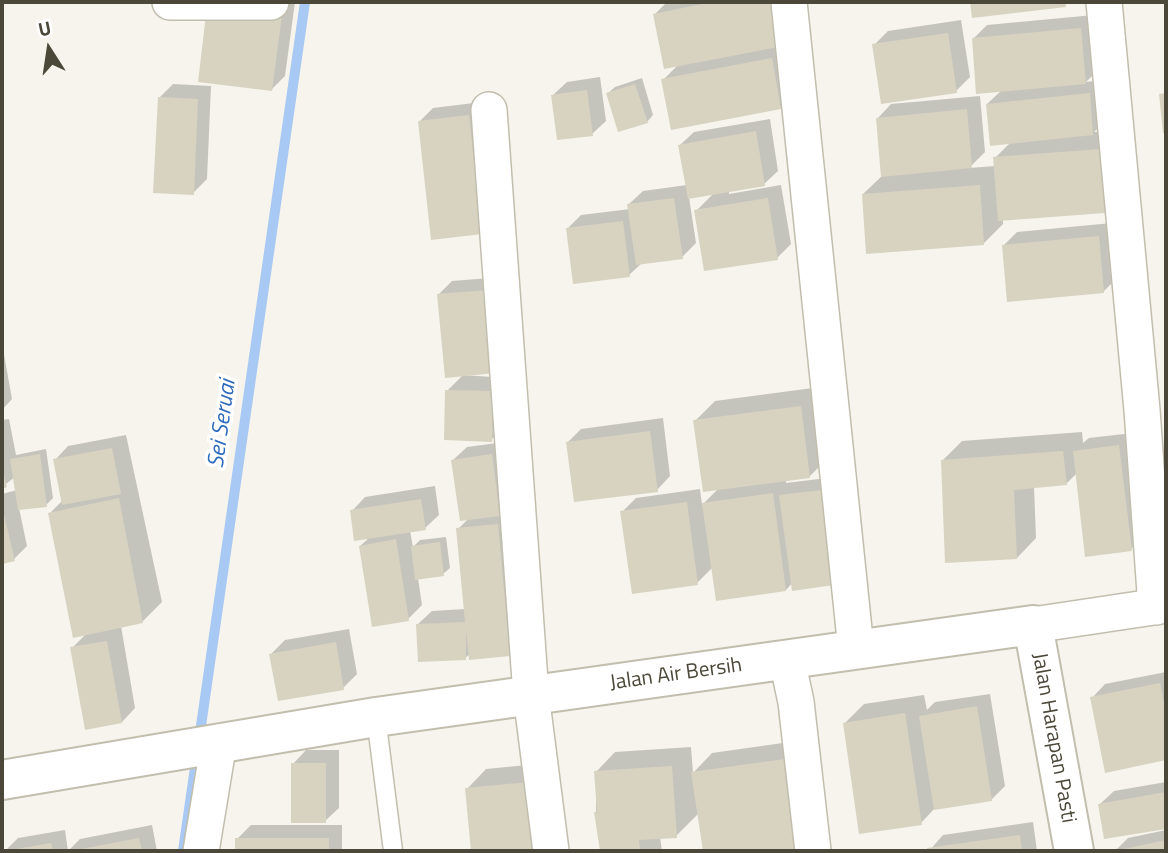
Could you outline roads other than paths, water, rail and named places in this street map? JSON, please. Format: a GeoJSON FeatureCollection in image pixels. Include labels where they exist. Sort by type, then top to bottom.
{"type":"FeatureCollection","features":[{"type":"Feature","properties":{"kind":"street"},"geometry":{"type":"LineString","coordinates":[[170,2],[271,2]]}},
{"type":"Feature","properties":{"kind":"street"},"geometry":{"type":"LineString","coordinates":[[789,2],[856,649]]}},
{"type":"Feature","properties":{"kind":"street"},"geometry":{"type":"LineString","coordinates":[[1104,2],[1161,606]]}},
{"type":"Feature","properties":{"kind":"street"},"geometry":{"type":"LineString","coordinates":[[489,110],[531,695],[551,851]]}},
{"type":"Feature","properties":{"kind":"street","name":"Jalan Air Bersih"},"geometry":{"type":"LineString","coordinates":[[2,780],[376,718],[1161,606]]}},
{"type":"Feature","properties":{"kind":"street","name":"Jalan Harapan Pasti"},"geometry":{"type":"LineString","coordinates":[[1033,625],[1074,851]]}},
{"type":"Feature","properties":{"kind":"street"},"geometry":{"type":"LineString","coordinates":[[787,660],[796,702],[813,851]]}},
{"type":"Feature","properties":{"kind":"street"},"geometry":{"type":"LineString","coordinates":[[201,851],[206,745]]}},
{"type":"Feature","properties":{"kind":"lane"},"geometry":{"type":"LineString","coordinates":[[376,718],[393,851]]}},
{"type":"Feature","properties":{"kind":"waterway","name":"Sei Seruai"},"geometry":{"type":"LineString","coordinates":[[183,851],[305,2]]}}]}
